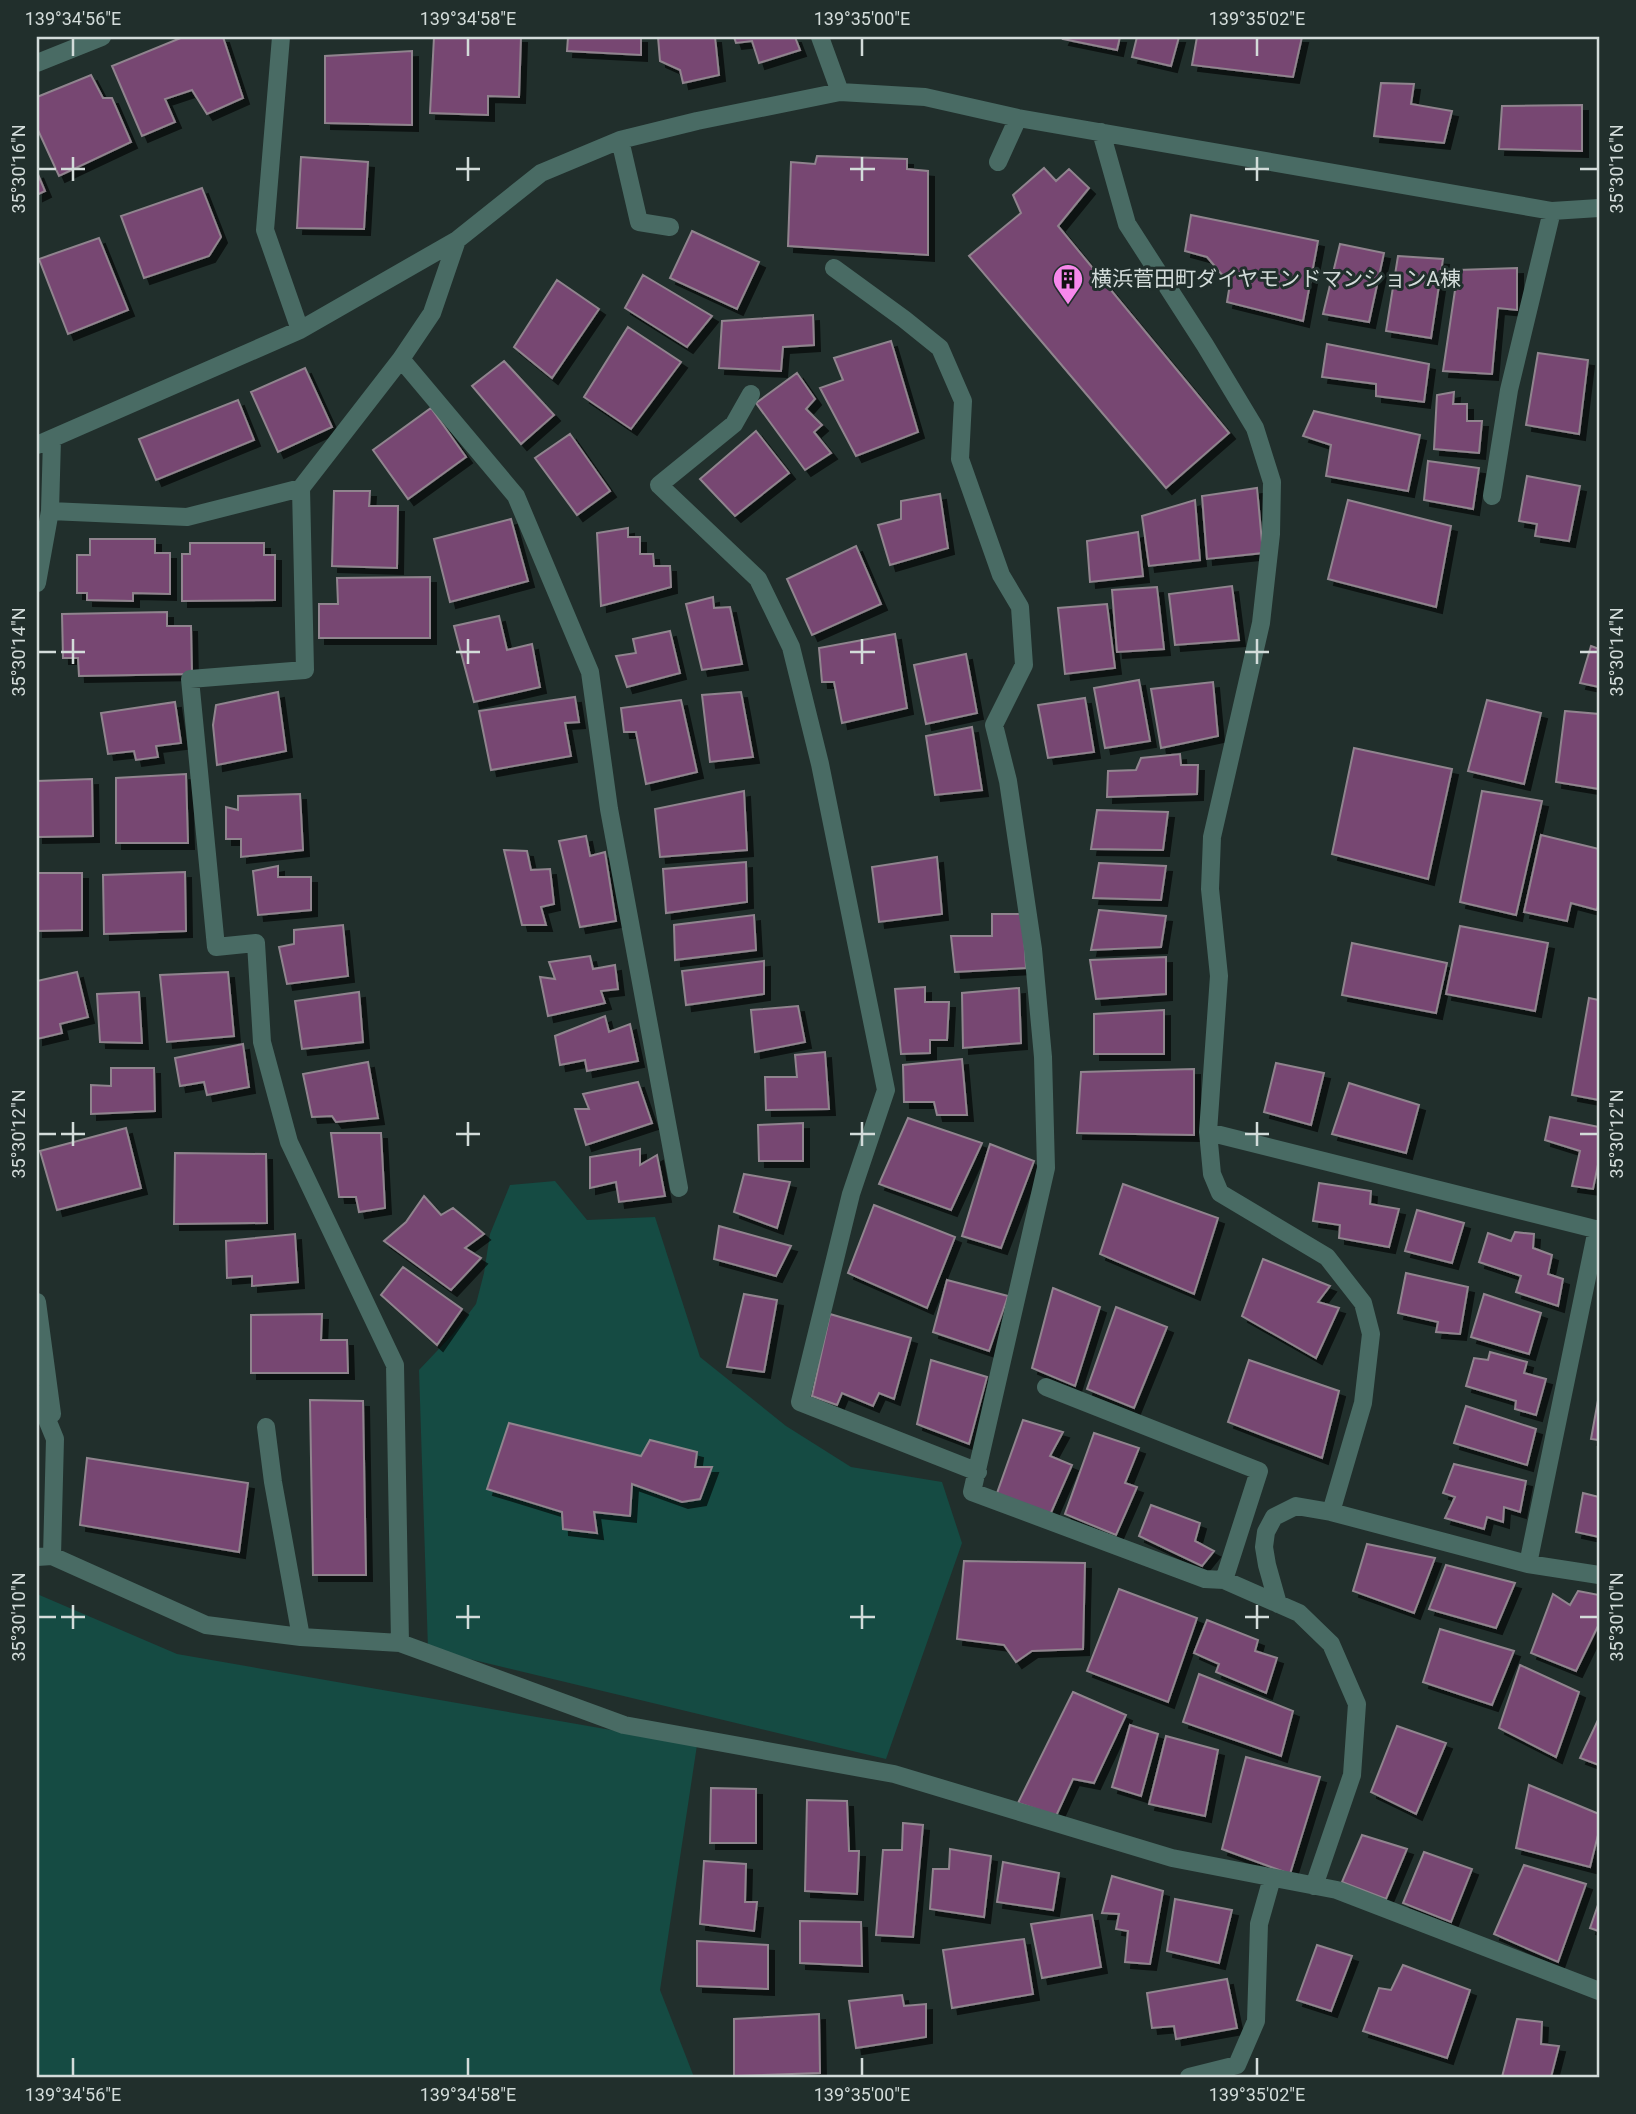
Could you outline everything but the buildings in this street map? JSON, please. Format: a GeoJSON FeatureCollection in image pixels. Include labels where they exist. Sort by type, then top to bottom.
{"type":"FeatureCollection","features":[{"type":"Feature","properties":{"kind":"street"},"geometry":{"type":"LineString","coordinates":[[37,63],[102,37]]}},
{"type":"Feature","properties":{"kind":"street"},"geometry":{"type":"LineString","coordinates":[[281,37],[265,230],[300,330]]}},
{"type":"Feature","properties":{"kind":"street"},"geometry":{"type":"LineString","coordinates":[[820,37],[840,92]]}},
{"type":"Feature","properties":{"kind":"street"},"geometry":{"type":"LineString","coordinates":[[37,583],[50,511],[44,442],[300,330],[457,240],[541,173],[620,140],[697,121],[840,92],[925,97],[1018,118],[1552,211],[1599,208]]}},
{"type":"Feature","properties":{"kind":"street"},"geometry":{"type":"LineString","coordinates":[[998,162],[1018,118]]}},
{"type":"Feature","properties":{"kind":"street"},"geometry":{"type":"LineString","coordinates":[[1101,132],[1127,224],[1255,428],[1272,482],[1271,534],[1261,623],[1243,668],[1212,836],[1210,889],[1219,976],[1208,1132],[1212,1174],[1220,1193],[1327,1257],[1363,1303],[1371,1334],[1363,1403],[1331,1511]]}},
{"type":"Feature","properties":{"kind":"street"},"geometry":{"type":"LineString","coordinates":[[620,140],[639,222],[670,227]]}},
{"type":"Feature","properties":{"kind":"street"},"geometry":{"type":"LineString","coordinates":[[1492,496],[1509,390],[1552,211]]}},
{"type":"Feature","properties":{"kind":"street"},"geometry":{"type":"LineString","coordinates":[[50,511],[187,517],[301,488],[401,359],[432,313],[457,240]]}},
{"type":"Feature","properties":{"kind":"street"},"geometry":{"type":"LineString","coordinates":[[834,268],[940,348],[963,401],[960,459],[1001,575],[1020,607],[1024,665],[994,724],[1008,781],[1033,949],[1043,1057],[1046,1168],[972,1492],[1205,1579],[1224,1580],[1299,1613],[1331,1644],[1357,1704],[1352,1775],[1314,1886]]}},
{"type":"Feature","properties":{"kind":"street"},"geometry":{"type":"LineString","coordinates":[[401,359],[516,496],[590,671],[609,809],[679,1188]]}},
{"type":"Feature","properties":{"kind":"street"},"geometry":{"type":"LineString","coordinates":[[751,394],[734,424],[659,485],[758,579],[791,647],[820,764],[886,1090],[851,1194],[800,1402],[978,1472]]}},
{"type":"Feature","properties":{"kind":"street"},"geometry":{"type":"LineString","coordinates":[[301,488],[305,670],[190,679],[216,947],[256,943],[262,1042],[289,1142],[395,1365],[400,1643]]}},
{"type":"Feature","properties":{"kind":"street"},"geometry":{"type":"LineString","coordinates":[[1208,1132],[1598,1229],[1528,1564]]}},
{"type":"Feature","properties":{"kind":"street"},"geometry":{"type":"LineString","coordinates":[[37,1302],[55,1438],[44,1557],[206,1625],[301,1637],[400,1643],[624,1725],[894,1774],[1172,1858],[1337,1890],[1599,1991]]}},
{"type":"Feature","properties":{"kind":"street"},"geometry":{"type":"LineString","coordinates":[[1046,1387],[1259,1471],[1224,1580]]}},
{"type":"Feature","properties":{"kind":"street"},"geometry":{"type":"LineString","coordinates":[[37,1395],[55,1438]]}},
{"type":"Feature","properties":{"kind":"street"},"geometry":{"type":"LineString","coordinates":[[266,1427],[273,1482],[301,1637]]}},
{"type":"Feature","properties":{"kind":"street"},"geometry":{"type":"LineString","coordinates":[[1278,1605],[1264,1547],[1266,1532],[1274,1517],[1296,1506],[1331,1511],[1528,1564],[1599,1575]]}},
{"type":"Feature","properties":{"kind":"street"},"geometry":{"type":"LineString","coordinates":[[1189,2077],[1237,2065],[1256,2021],[1259,1924],[1272,1878]]}},
{"type":"Feature","properties":{"kind":"green space"},"geometry":{"type":"Polygon","coordinates":[[[555,1181],[587,1220],[655,1217],[700,1357],[786,1426],[851,1467],[942,1482],[962,1543],[886,1759],[428,1649],[419,1370],[453,1334],[476,1304],[490,1234],[510,1185],[555,1181]]]}},
{"type":"Feature","properties":{"kind":"green space"},"geometry":{"type":"Polygon","coordinates":[[[37,1594],[177,1654],[697,1745],[660,1990],[694,2077],[37,2077],[37,1594]]]}},
{"type":"Feature","properties":{"kind":"place","name":"横浜菅田町ダイヤモンドマンションA棟"},"geometry":{"type":"Point","coordinates":[1068,306]}}]}
